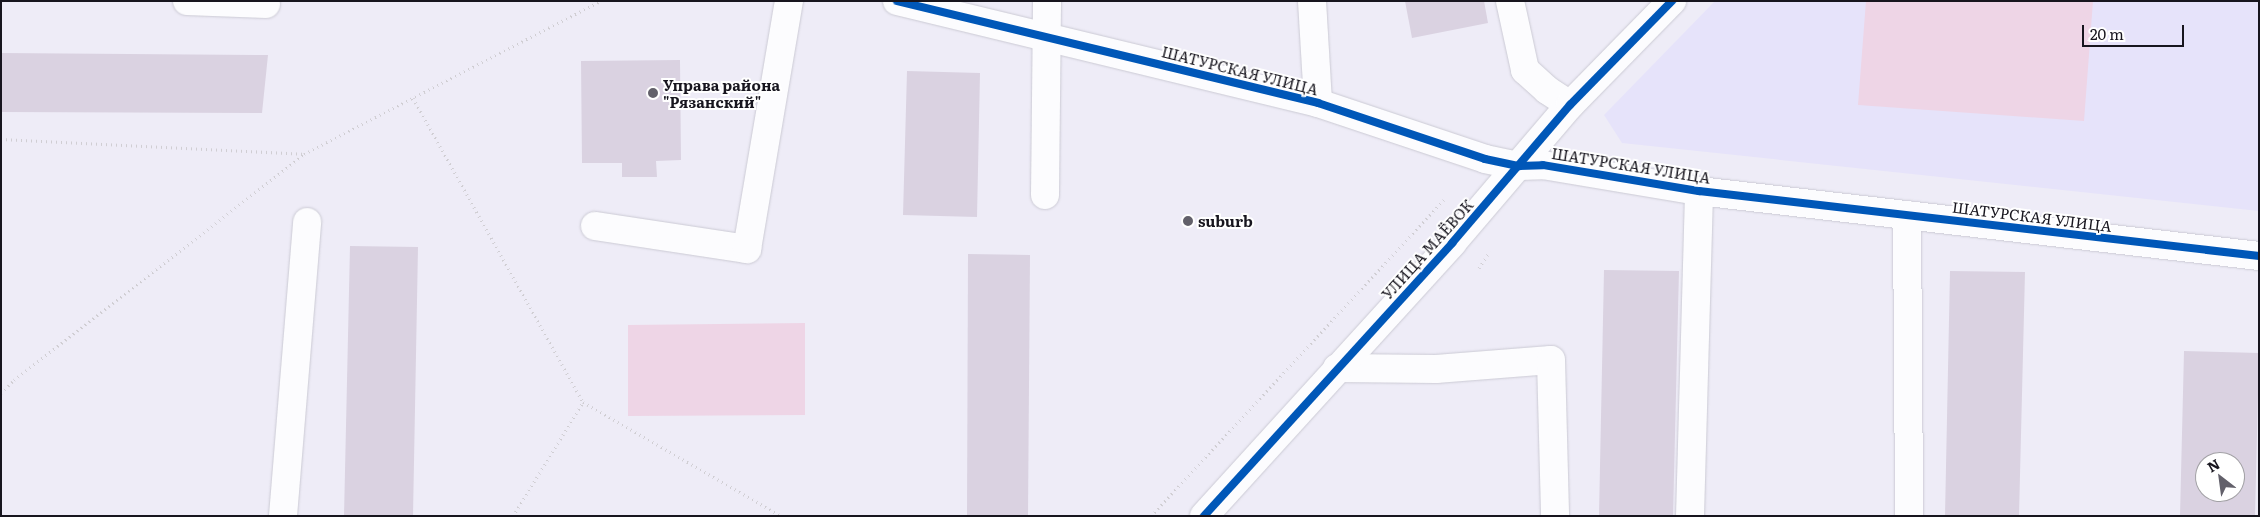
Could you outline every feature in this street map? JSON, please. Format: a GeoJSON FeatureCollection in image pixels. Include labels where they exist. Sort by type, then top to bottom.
{"type":"FeatureCollection","features":[{"type":"Feature","properties":{"kind":"street"},"geometry":{"type":"LineString","coordinates":[[187,1],[266,4]]}},
{"type":"Feature","properties":{"kind":"street"},"geometry":{"type":"LineString","coordinates":[[595,226],[747,249],[789,1]]}},
{"type":"Feature","properties":{"kind":"street","name":"ШАТУРСКАЯ УЛИЦА"},"geometry":{"type":"LineString","coordinates":[[897,1],[1318,103],[1485,159],[1519,166],[1543,165],[1699,191],[2259,256]]}},
{"type":"Feature","properties":{"kind":"street"},"geometry":{"type":"LineString","coordinates":[[1045,195],[1047,1]]}},
{"type":"Feature","properties":{"kind":"street"},"geometry":{"type":"LineString","coordinates":[[1312,1],[1318,103]]}},
{"type":"Feature","properties":{"kind":"street"},"geometry":{"type":"LineString","coordinates":[[1510,1],[1526,70],[1548,90],[1570,105]]}},
{"type":"Feature","properties":{"kind":"street","name":"УЛИЦА МАЁВОК"},"geometry":{"type":"LineString","coordinates":[[1204,516],[1519,166],[1570,105],[1672,1]]}},
{"type":"Feature","properties":{"kind":"street"},"geometry":{"type":"LineString","coordinates":[[1690,516],[1699,191]]}},
{"type":"Feature","properties":{"kind":"street"},"geometry":{"type":"LineString","coordinates":[[1907,215],[1909,516]]}},
{"type":"Feature","properties":{"kind":"street"},"geometry":{"type":"LineString","coordinates":[[283,516],[307,222]]}},
{"type":"Feature","properties":{"kind":"street"},"geometry":{"type":"LineString","coordinates":[[1337,368],[1436,369],[1551,360],[1555,516]]}},
{"type":"Feature","properties":{"kind":"path"},"geometry":{"type":"LineString","coordinates":[[1,393],[22,374],[304,154],[601,1]]}},
{"type":"Feature","properties":{"kind":"path"},"geometry":{"type":"LineString","coordinates":[[413,98],[583,402],[781,516]]}},
{"type":"Feature","properties":{"kind":"path"},"geometry":{"type":"LineString","coordinates":[[1,139],[304,154]]}},
{"type":"Feature","properties":{"kind":"path"},"geometry":{"type":"LineString","coordinates":[[1151,516],[1450,194]]}},
{"type":"Feature","properties":{"kind":"path"},"geometry":{"type":"LineString","coordinates":[[513,516],[583,402]]}},
{"type":"Feature","properties":{"kind":"shaded area"},"geometry":{"type":"Polygon","coordinates":[[[1715,1],[2259,1],[2259,211],[1622,143],[1604,115],[1715,1]]]}},
{"type":"Feature","properties":{"kind":"shaded area"},"geometry":{"type":"Polygon","coordinates":[[[1866,1],[2093,1],[2084,121],[1858,105],[1866,1]]]}},
{"type":"Feature","properties":{"kind":"shaded area"},"geometry":{"type":"Polygon","coordinates":[[[805,323],[805,415],[628,416],[628,325],[805,323]]]}},
{"type":"Feature","properties":{"kind":"building"},"geometry":{"type":"Polygon","coordinates":[[[1405,1],[1484,1],[1488,23],[1412,38],[1405,1]]]}},
{"type":"Feature","properties":{"kind":"building"},"geometry":{"type":"Polygon","coordinates":[[[1,53],[268,55],[262,113],[1,112],[1,53]]]}},
{"type":"Feature","properties":{"kind":"building"},"geometry":{"type":"Polygon","coordinates":[[[680,60],[681,160],[656,161],[657,177],[622,177],[622,163],[582,163],[581,61],[680,60]]]}},
{"type":"Feature","properties":{"kind":"building"},"geometry":{"type":"Polygon","coordinates":[[[907,71],[980,73],[977,217],[903,215],[907,71]]]}},
{"type":"Feature","properties":{"kind":"building"},"geometry":{"type":"Polygon","coordinates":[[[350,246],[418,247],[413,516],[344,516],[350,246]]]}},
{"type":"Feature","properties":{"kind":"building"},"geometry":{"type":"Polygon","coordinates":[[[968,254],[1030,255],[1028,516],[967,516],[968,254]]]}},
{"type":"Feature","properties":{"kind":"building"},"geometry":{"type":"Polygon","coordinates":[[[1604,270],[1679,271],[1673,516],[1599,516],[1604,270]]]}},
{"type":"Feature","properties":{"kind":"building"},"geometry":{"type":"Polygon","coordinates":[[[1950,271],[2025,272],[2019,516],[1945,516],[1950,271]]]}},
{"type":"Feature","properties":{"kind":"building"},"geometry":{"type":"Polygon","coordinates":[[[2184,351],[2259,353],[2255,516],[2180,516],[2184,351]]]}},
{"type":"Feature","properties":{"kind":"cycle path"},"geometry":{"type":"LineString","coordinates":[[897,1],[1318,103],[1485,159],[1519,166],[1543,165],[1699,191],[2259,256]]}},
{"type":"Feature","properties":{"kind":"cycle path"},"geometry":{"type":"LineString","coordinates":[[1204,516],[1452,243],[1570,105],[1672,1]]}},
{"type":"Feature","properties":{"kind":"place","name":"Управа района \"Рязанский\""},"geometry":{"type":"Point","coordinates":[653,93]}},
{"type":"Feature","properties":{"kind":"place","name":"suburb"},"geometry":{"type":"Point","coordinates":[1188,221]}}]}
